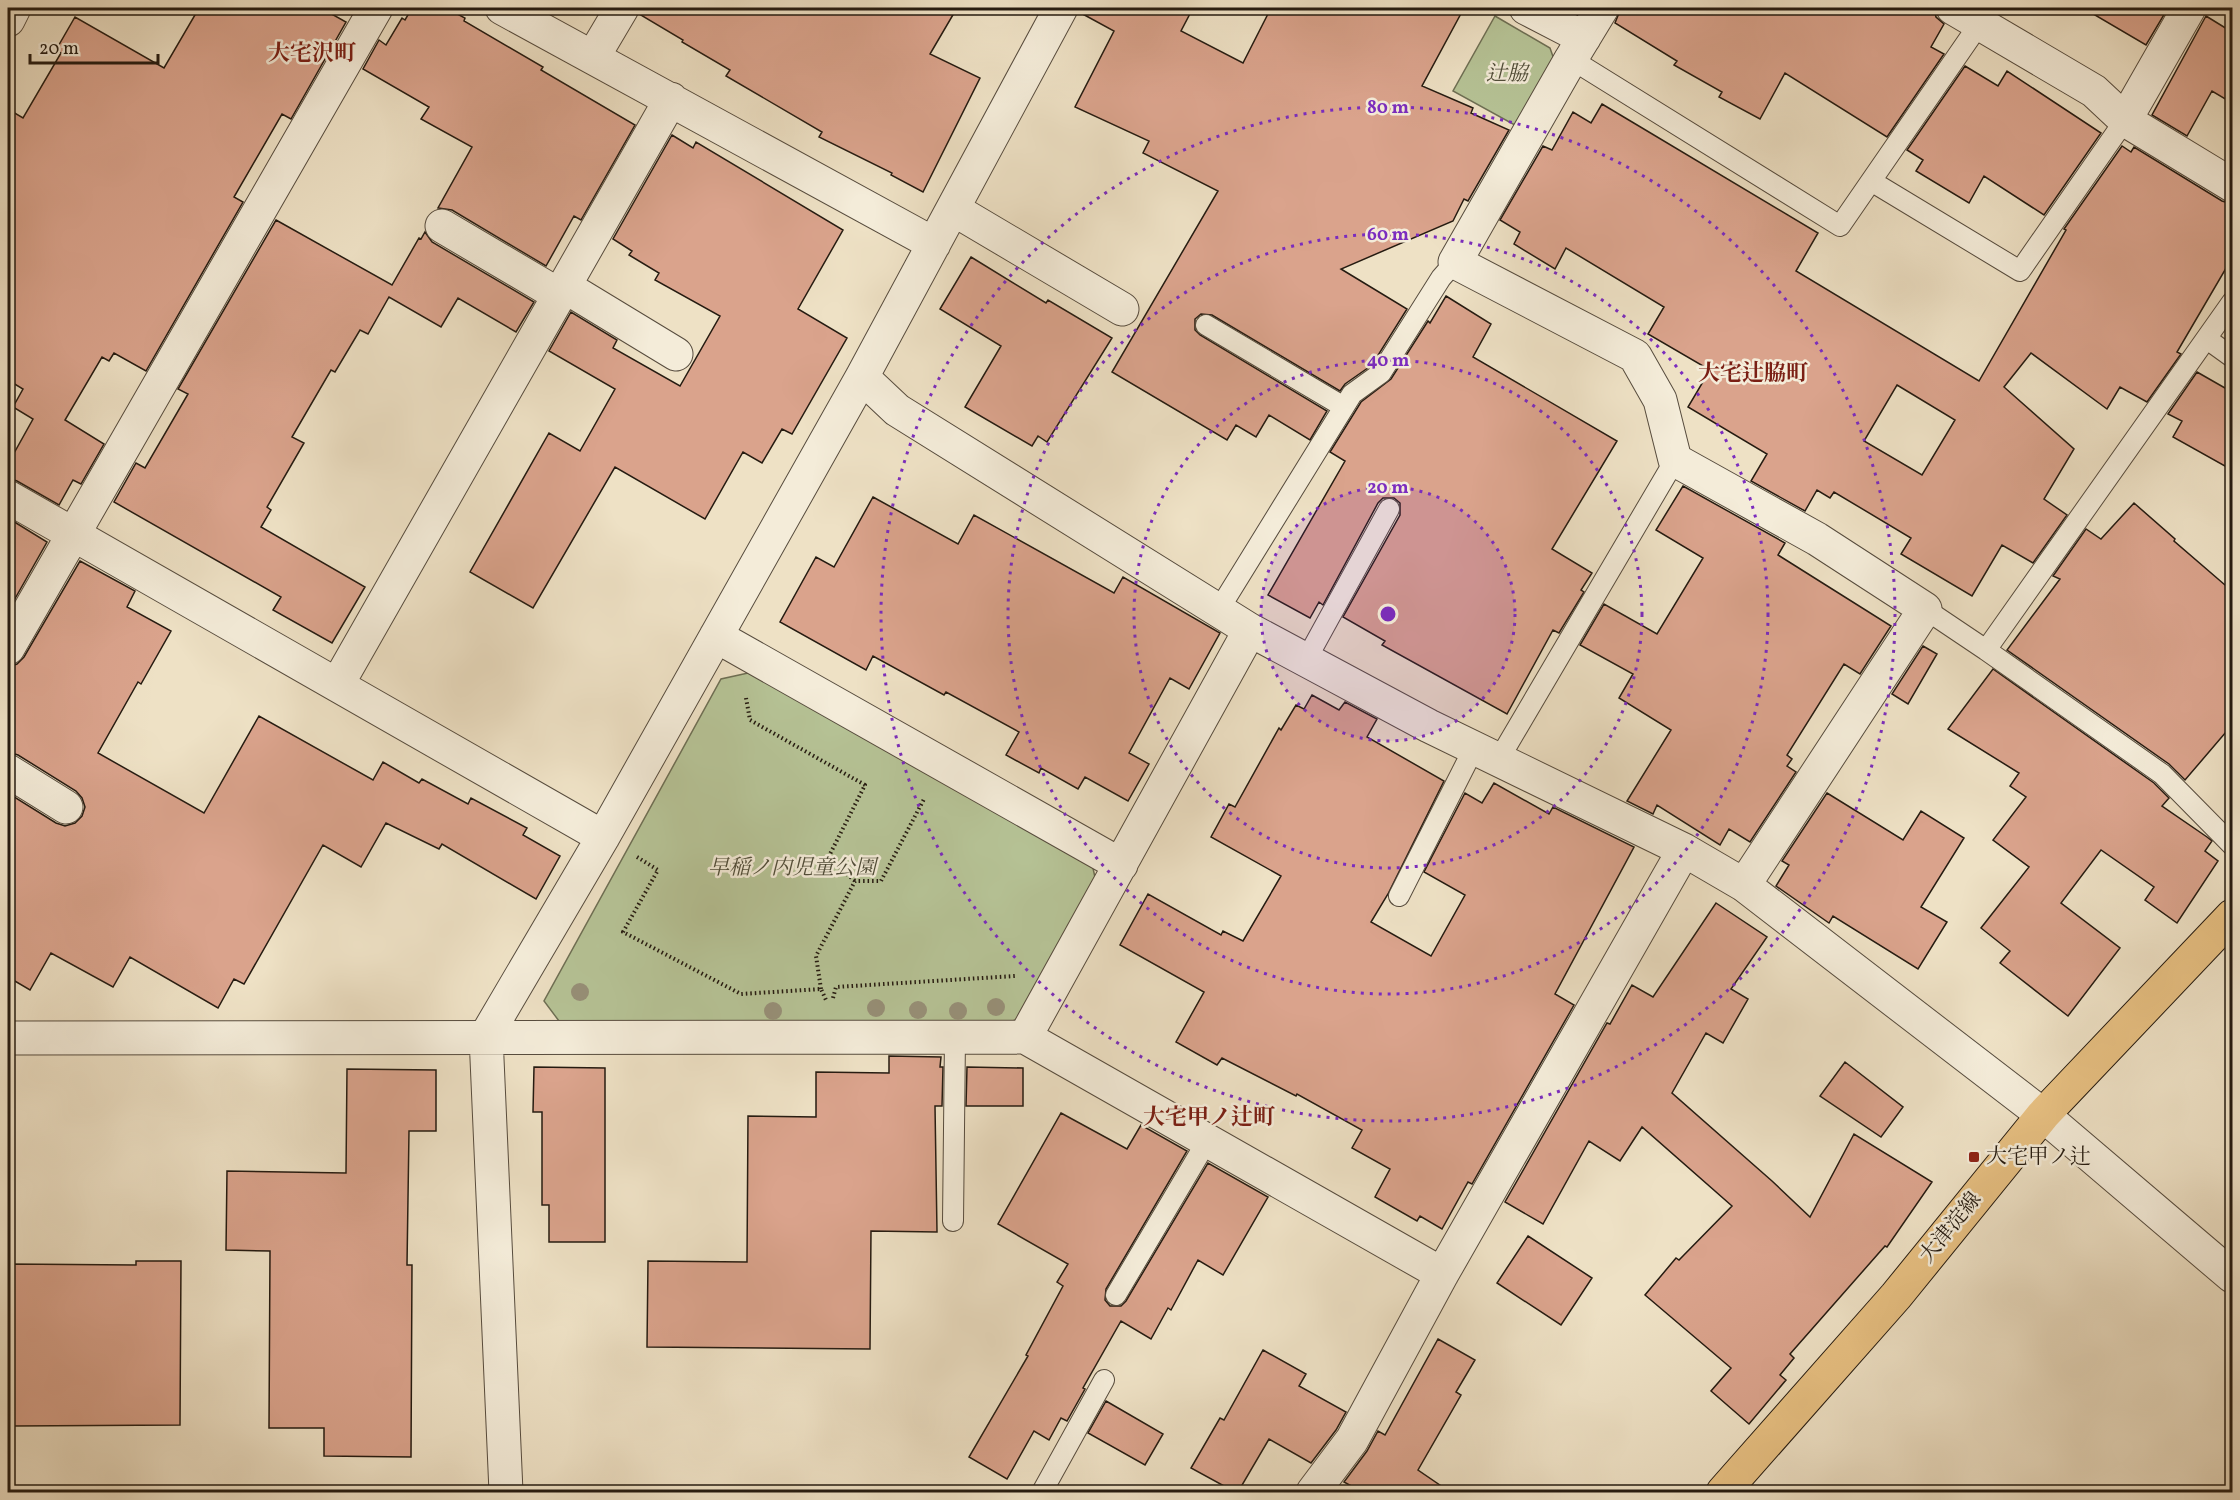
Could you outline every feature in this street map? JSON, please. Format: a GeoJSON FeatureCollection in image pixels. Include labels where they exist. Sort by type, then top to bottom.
{"type":"FeatureCollection","features":[{"type":"Feature","properties":{"kind":"main road","name":"大津淀線"},"geometry":{"type":"LineString","coordinates":[[1723,1492],[1896,1296],[2043,1114],[2232,916]]}},
{"type":"Feature","properties":{"kind":"street"},"geometry":{"type":"LineString","coordinates":[[8,20],[14,8]]}},
{"type":"Feature","properties":{"kind":"street"},"geometry":{"type":"LineString","coordinates":[[8,648],[376,8]]}},
{"type":"Feature","properties":{"kind":"street"},"geometry":{"type":"LineString","coordinates":[[502,8],[934,244]]}},
{"type":"Feature","properties":{"kind":"street"},"geometry":{"type":"LineString","coordinates":[[593,57],[622,8]]}},
{"type":"Feature","properties":{"kind":"street"},"geometry":{"type":"LineString","coordinates":[[506,1492],[486,1036],[603,837],[862,377],[1061,8]]}},
{"type":"Feature","properties":{"kind":"street"},"geometry":{"type":"LineString","coordinates":[[1526,8],[1577,48]]}},
{"type":"Feature","properties":{"kind":"street"},"geometry":{"type":"LineString","coordinates":[[1602,8],[1455,262],[1635,356],[1660,400],[1675,460],[1817,539],[1925,609],[1744,885]]}},
{"type":"Feature","properties":{"kind":"street"},"geometry":{"type":"LineString","coordinates":[[2125,120],[2189,8]]}},
{"type":"Feature","properties":{"kind":"street"},"geometry":{"type":"LineString","coordinates":[[1966,15],[2094,91],[2125,120],[2232,184]]}},
{"type":"Feature","properties":{"kind":"street"},"geometry":{"type":"LineString","coordinates":[[337,685],[670,99]]}},
{"type":"Feature","properties":{"kind":"street"},"geometry":{"type":"LineString","coordinates":[[953,209],[1122,309]]}},
{"type":"Feature","properties":{"kind":"street"},"geometry":{"type":"LineString","coordinates":[[442,226],[676,354]]}},
{"type":"Feature","properties":{"kind":"street"},"geometry":{"type":"LineString","coordinates":[[862,377],[897,410],[1250,630],[1429,726],[1684,850],[1744,885],[2043,1114],[2232,1276]]}},
{"type":"Feature","properties":{"kind":"street"},"geometry":{"type":"LineString","coordinates":[[8,497],[603,837]]}},
{"type":"Feature","properties":{"kind":"street"},"geometry":{"type":"LineString","coordinates":[[1024,1037],[1250,630]]}},
{"type":"Feature","properties":{"kind":"street"},"geometry":{"type":"LineString","coordinates":[[716,636],[1120,865]]}},
{"type":"Feature","properties":{"kind":"street"},"geometry":{"type":"LineString","coordinates":[[8,771],[66,807]]}},
{"type":"Feature","properties":{"kind":"street"},"geometry":{"type":"LineString","coordinates":[[1313,1492],[1352,1440],[1442,1274],[1684,850]]}},
{"type":"Feature","properties":{"kind":"street"},"geometry":{"type":"LineString","coordinates":[[8,1038],[1024,1037],[1442,1274]]}},
{"type":"Feature","properties":{"kind":"lane"},"geometry":{"type":"LineString","coordinates":[[1577,48],[1840,226],[1871,181],[1966,15]]}},
{"type":"Feature","properties":{"kind":"lane"},"geometry":{"type":"LineString","coordinates":[[1871,181],[2019,271],[2125,120]]}},
{"type":"Feature","properties":{"kind":"lane"},"geometry":{"type":"LineString","coordinates":[[1218,611],[1352,394],[1381,373],[1441,278],[1455,262]]}},
{"type":"Feature","properties":{"kind":"lane"},"geometry":{"type":"LineString","coordinates":[[1986,650],[2232,302]]}},
{"type":"Feature","properties":{"kind":"lane"},"geometry":{"type":"LineString","coordinates":[[1206,325],[1344,407]]}},
{"type":"Feature","properties":{"kind":"lane"},"geometry":{"type":"LineString","coordinates":[[2206,339],[2232,357]]}},
{"type":"Feature","properties":{"kind":"lane"},"geometry":{"type":"LineString","coordinates":[[1399,896],[1675,460]]}},
{"type":"Feature","properties":{"kind":"lane"},"geometry":{"type":"LineString","coordinates":[[1306,660],[1389,509]]}},
{"type":"Feature","properties":{"kind":"lane"},"geometry":{"type":"LineString","coordinates":[[1925,609],[2162,774],[2232,845]]}},
{"type":"Feature","properties":{"kind":"lane"},"geometry":{"type":"LineString","coordinates":[[953,1221],[955,1037]]}},
{"type":"Feature","properties":{"kind":"lane"},"geometry":{"type":"LineString","coordinates":[[1116,1295],[1206,1141]]}},
{"type":"Feature","properties":{"kind":"lane"},"geometry":{"type":"LineString","coordinates":[[1042,1492],[1104,1380]]}},
{"type":"Feature","properties":{"kind":"path"},"geometry":{"type":"LineString","coordinates":[[743,687],[750,720],[866,785],[828,858],[855,881],[881,881],[928,792]]}},
{"type":"Feature","properties":{"kind":"path"},"geometry":{"type":"LineString","coordinates":[[631,853],[658,870],[623,932],[741,994],[821,989]]}},
{"type":"Feature","properties":{"kind":"path"},"geometry":{"type":"LineString","coordinates":[[855,881],[816,956],[821,989],[830,1007],[836,987],[1026,976]]}},
{"type":"Feature","properties":{"kind":"green space","name":"辻脇"},"geometry":{"type":"Polygon","coordinates":[[[1495,16],[1550,48],[1557,68],[1522,129],[1453,91],[1495,16]]]}},
{"type":"Feature","properties":{"kind":"green space","name":"早稲ノ内児童公園"},"geometry":{"type":"Polygon","coordinates":[[[757,671],[1091,859],[1096,882],[1018,1019],[1010,1022],[559,1021],[544,1001],[721,679],[757,671]]]}},
{"type":"Feature","properties":{"kind":"building"},"geometry":{"type":"Polygon","coordinates":[[[199,8],[321,8],[346,22],[291,119],[282,114],[234,197],[243,202],[146,371],[114,353],[109,361],[102,357],[65,420],[104,444],[81,484],[73,480],[59,505],[8,478],[8,464],[33,419],[13,407],[23,389],[8,380],[8,109],[23,118],[61,53],[56,50],[75,17],[164,68],[199,8]]]}},
{"type":"Feature","properties":{"kind":"building"},"geometry":{"type":"Polygon","coordinates":[[[412,8],[446,8],[543,67],[541,70],[635,125],[581,220],[574,216],[546,266],[452,210],[438,208],[472,147],[421,119],[429,107],[363,69],[379,40],[386,45],[402,18],[405,20],[412,8]]]}},
{"type":"Feature","properties":{"kind":"building"},"geometry":{"type":"Polygon","coordinates":[[[641,8],[957,8],[930,54],[980,78],[923,192],[891,175],[892,173],[819,137],[822,132],[726,76],[730,70],[639,14],[641,8]]]}},
{"type":"Feature","properties":{"kind":"building"},"geometry":{"type":"Polygon","coordinates":[[[1080,8],[1193,8],[1181,31],[1243,63],[1271,8],[1464,8],[1422,86],[1473,108],[1471,113],[1509,130],[1468,201],[1464,199],[1453,221],[1341,269],[1407,309],[1372,365],[1345,384],[1340,391],[1212,315],[1201,314],[1195,319],[1195,330],[1200,335],[1327,411],[1310,440],[1269,415],[1256,437],[1236,425],[1227,440],[1112,372],[1218,191],[1143,153],[1149,141],[1075,107],[1114,31],[1079,12],[1080,8]]]}},
{"type":"Feature","properties":{"kind":"building"},"geometry":{"type":"Polygon","coordinates":[[[1621,8],[1934,8],[1936,17],[1944,24],[1931,47],[1944,54],[1887,137],[1785,73],[1760,119],[1719,97],[1722,92],[1674,65],[1677,61],[1615,23],[1621,8]]]}},
{"type":"Feature","properties":{"kind":"building"},"geometry":{"type":"Polygon","coordinates":[[[2083,8],[2168,8],[2146,45],[2083,8]]]}},
{"type":"Feature","properties":{"kind":"building"},"geometry":{"type":"Polygon","coordinates":[[[2206,16],[2232,32],[2232,103],[2212,91],[2187,136],[2152,115],[2206,16]]]}},
{"type":"Feature","properties":{"kind":"building"},"geometry":{"type":"Polygon","coordinates":[[[1965,66],[1998,86],[2007,71],[2101,133],[2044,215],[1984,176],[1969,203],[1916,171],[1923,160],[1907,150],[1965,66]]]}},
{"type":"Feature","properties":{"kind":"building"},"geometry":{"type":"Polygon","coordinates":[[[1602,104],[1818,233],[1796,271],[1979,381],[2066,230],[2064,229],[2122,146],[2131,152],[2134,147],[2222,201],[2232,204],[2232,258],[2177,352],[2181,354],[2147,402],[2120,387],[2107,409],[2031,353],[2004,387],[2074,449],[2044,499],[2067,515],[2033,563],[2002,545],[1972,596],[1901,554],[1911,538],[1834,492],[1830,498],[1817,490],[1805,511],[1751,481],[1767,454],[1688,407],[1710,370],[1648,334],[1664,307],[1566,248],[1555,269],[1514,244],[1520,232],[1500,220],[1543,146],[1552,150],[1573,112],[1591,123],[1602,104]],[[1897,385],[1864,441],[1922,475],[1955,420],[1897,385]]]}},
{"type":"Feature","properties":{"kind":"building"},"geometry":{"type":"Polygon","coordinates":[[[672,135],[693,148],[696,142],[843,230],[798,309],[847,338],[792,434],[782,429],[762,463],[743,452],[705,519],[615,467],[533,608],[470,572],[549,433],[580,451],[615,389],[549,351],[571,312],[617,340],[613,348],[680,386],[720,316],[655,280],[659,273],[629,255],[632,251],[613,239],[672,135]]]}},
{"type":"Feature","properties":{"kind":"building"},"geometry":{"type":"Polygon","coordinates":[[[276,220],[392,285],[419,238],[421,239],[425,232],[432,242],[534,302],[516,332],[458,298],[441,327],[389,297],[368,334],[360,330],[335,372],[331,370],[292,437],[304,443],[267,507],[271,510],[261,527],[365,587],[332,643],[273,610],[281,597],[114,502],[136,463],[145,468],[188,394],[178,389],[276,220]]]}},
{"type":"Feature","properties":{"kind":"building"},"geometry":{"type":"Polygon","coordinates":[[[971,257],[1046,303],[1048,300],[1112,338],[1047,442],[1038,436],[1032,446],[965,407],[1001,346],[940,309],[971,257]]]}},
{"type":"Feature","properties":{"kind":"building"},"geometry":{"type":"Polygon","coordinates":[[[1446,296],[1491,324],[1473,357],[1617,441],[1552,549],[1592,573],[1581,590],[1584,592],[1559,633],[1553,630],[1507,714],[1382,645],[1385,641],[1343,617],[1400,515],[1400,503],[1394,498],[1383,498],[1378,503],[1323,605],[1319,602],[1310,618],[1268,595],[1345,461],[1330,452],[1361,402],[1391,379],[1446,296]]]}},
{"type":"Feature","properties":{"kind":"building"},"geometry":{"type":"Polygon","coordinates":[[[2197,372],[2232,392],[2232,470],[2173,437],[2182,421],[2168,414],[2197,372]]]}},
{"type":"Feature","properties":{"kind":"building"},"geometry":{"type":"Polygon","coordinates":[[[1683,486],[1785,543],[1778,555],[1891,626],[1860,674],[1844,664],[1787,755],[1792,759],[1787,766],[1796,772],[1750,842],[1729,829],[1720,845],[1657,805],[1653,814],[1627,801],[1671,730],[1619,698],[1633,674],[1580,645],[1604,604],[1657,634],[1703,558],[1656,530],[1683,486]]]}},
{"type":"Feature","properties":{"kind":"building"},"geometry":{"type":"Polygon","coordinates":[[[873,497],[958,544],[974,515],[1114,593],[1123,577],[1220,633],[1189,689],[1170,678],[1129,753],[1149,764],[1128,801],[1085,777],[1078,789],[1041,768],[1039,773],[1006,755],[1019,732],[946,692],[944,695],[873,656],[866,670],[780,622],[816,557],[834,567],[873,497]]]}},
{"type":"Feature","properties":{"kind":"building"},"geometry":{"type":"Polygon","coordinates":[[[2134,503],[2232,591],[2232,725],[2185,780],[2169,764],[2007,650],[2060,579],[2053,576],[2086,529],[2101,539],[2134,503]]]}},
{"type":"Feature","properties":{"kind":"building"},"geometry":{"type":"Polygon","coordinates":[[[8,518],[47,542],[8,611],[8,518]]]}},
{"type":"Feature","properties":{"kind":"building"},"geometry":{"type":"Polygon","coordinates":[[[80,561],[135,591],[127,607],[171,631],[141,684],[138,682],[98,753],[204,813],[259,716],[373,780],[383,762],[419,783],[422,779],[468,804],[471,798],[527,828],[523,835],[560,856],[536,899],[442,844],[439,849],[386,823],[361,867],[323,845],[244,984],[234,979],[218,1008],[130,957],[113,987],[51,953],[30,990],[8,977],[8,793],[56,823],[65,826],[75,823],[82,816],[85,807],[76,791],[18,755],[8,752],[8,667],[17,664],[24,657],[80,561]]]}},
{"type":"Feature","properties":{"kind":"building"},"geometry":{"type":"Polygon","coordinates":[[[1923,646],[1937,654],[1908,704],[1892,694],[1923,646]]]}},
{"type":"Feature","properties":{"kind":"building"},"geometry":{"type":"Polygon","coordinates":[[[1993,669],[2154,783],[2169,798],[2162,806],[2212,841],[2205,851],[2218,861],[2177,923],[2145,900],[2154,887],[2101,850],[2061,903],[2120,948],[2068,1016],[2000,963],[2010,951],[1981,928],[2029,867],[1993,840],[2026,797],[2010,786],[2019,773],[1948,729],[1993,669]]]}},
{"type":"Feature","properties":{"kind":"building"},"geometry":{"type":"Polygon","coordinates":[[[1312,695],[1339,710],[1345,702],[1377,719],[1367,737],[1444,781],[1388,894],[1371,922],[1431,956],[1465,895],[1424,872],[1465,793],[1482,803],[1494,783],[1549,814],[1553,807],[1634,847],[1555,994],[1574,1005],[1472,1184],[1468,1182],[1442,1229],[1420,1216],[1417,1221],[1375,1197],[1390,1169],[1352,1148],[1362,1130],[1297,1094],[1296,1096],[1222,1058],[1217,1065],[1176,1042],[1204,992],[1120,945],[1148,894],[1221,935],[1223,931],[1243,941],[1281,876],[1211,837],[1229,804],[1235,807],[1279,728],[1281,730],[1296,705],[1304,709],[1312,695]]]}},
{"type":"Feature","properties":{"kind":"building"},"geometry":{"type":"Polygon","coordinates":[[[1827,793],[1903,840],[1921,811],[1964,838],[1921,907],[1947,922],[1918,969],[1833,916],[1829,923],[1776,886],[1789,865],[1782,861],[1827,793]]]}},
{"type":"Feature","properties":{"kind":"building"},"geometry":{"type":"Polygon","coordinates":[[[1716,903],[1767,937],[1731,989],[1748,999],[1723,1043],[1706,1033],[1672,1093],[1810,1217],[1854,1134],[1932,1182],[1887,1247],[1885,1246],[1790,1354],[1794,1358],[1780,1375],[1786,1380],[1749,1424],[1711,1391],[1731,1368],[1645,1295],[1676,1258],[1679,1260],[1732,1206],[1642,1127],[1620,1161],[1589,1141],[1543,1224],[1505,1202],[1607,1023],[1610,1024],[1632,985],[1653,997],[1716,903]]]}},
{"type":"Feature","properties":{"kind":"building"},"geometry":{"type":"Polygon","coordinates":[[[889,1056],[941,1057],[942,1106],[935,1106],[937,1232],[871,1231],[870,1349],[647,1347],[648,1261],[747,1262],[748,1116],[816,1117],[816,1072],[889,1073],[889,1056]]]}},
{"type":"Feature","properties":{"kind":"building"},"geometry":{"type":"Polygon","coordinates":[[[1845,1062],[1903,1107],[1881,1137],[1820,1096],[1845,1062]]]}},
{"type":"Feature","properties":{"kind":"building"},"geometry":{"type":"Polygon","coordinates":[[[534,1067],[605,1068],[605,1242],[549,1242],[549,1205],[542,1205],[542,1112],[533,1112],[534,1067]]]}},
{"type":"Feature","properties":{"kind":"building"},"geometry":{"type":"Polygon","coordinates":[[[967,1067],[1023,1068],[1023,1106],[966,1106],[967,1067]]]}},
{"type":"Feature","properties":{"kind":"building"},"geometry":{"type":"Polygon","coordinates":[[[347,1069],[436,1070],[436,1131],[409,1131],[407,1265],[412,1265],[411,1457],[324,1456],[324,1428],[269,1428],[270,1251],[226,1250],[227,1171],[346,1173],[347,1069]]]}},
{"type":"Feature","properties":{"kind":"building"},"geometry":{"type":"Polygon","coordinates":[[[1061,1113],[1127,1149],[1141,1125],[1187,1151],[1106,1289],[1105,1300],[1110,1306],[1121,1306],[1126,1301],[1208,1163],[1268,1197],[1223,1275],[1198,1260],[1171,1310],[1168,1308],[1151,1339],[1121,1321],[1067,1421],[1061,1418],[1049,1440],[1034,1431],[1007,1479],[969,1457],[1028,1356],[1026,1355],[1063,1286],[1057,1282],[1068,1264],[998,1224],[1061,1113]]]}},
{"type":"Feature","properties":{"kind":"building"},"geometry":{"type":"Polygon","coordinates":[[[1528,1236],[1592,1278],[1561,1325],[1497,1283],[1528,1236]]]}},
{"type":"Feature","properties":{"kind":"building"},"geometry":{"type":"Polygon","coordinates":[[[136,1261],[181,1261],[180,1425],[13,1426],[13,1331],[8,1331],[8,1264],[136,1265],[136,1261]]]}},
{"type":"Feature","properties":{"kind":"building"},"geometry":{"type":"Polygon","coordinates":[[[1438,1339],[1475,1360],[1456,1392],[1461,1395],[1418,1470],[1450,1492],[1362,1492],[1344,1482],[1367,1451],[1378,1431],[1385,1435],[1438,1339]]]}},
{"type":"Feature","properties":{"kind":"building"},"geometry":{"type":"Polygon","coordinates":[[[1263,1350],[1306,1374],[1299,1386],[1346,1412],[1336,1430],[1311,1463],[1269,1439],[1238,1492],[1235,1492],[1191,1468],[1220,1418],[1224,1420],[1263,1350]]]}},
{"type":"Feature","properties":{"kind":"building"},"geometry":{"type":"Polygon","coordinates":[[[1106,1401],[1163,1434],[1145,1465],[1088,1433],[1106,1401]]]}},
{"type":"Feature","properties":{"kind":"place","name":"大宅甲ノ辻"},"geometry":{"type":"Point","coordinates":[1974,1157]}},
{"type":"Feature","properties":{"kind":"district","name":"大宅沢町"},"geometry":{"type":"Point","coordinates":[312,54]}},
{"type":"Feature","properties":{"kind":"district","name":"大宅辻脇町"},"geometry":{"type":"Point","coordinates":[1753,374]}},
{"type":"Feature","properties":{"kind":"district","name":"大宅甲ノ辻町"},"geometry":{"type":"Point","coordinates":[1209,1118]}}]}
